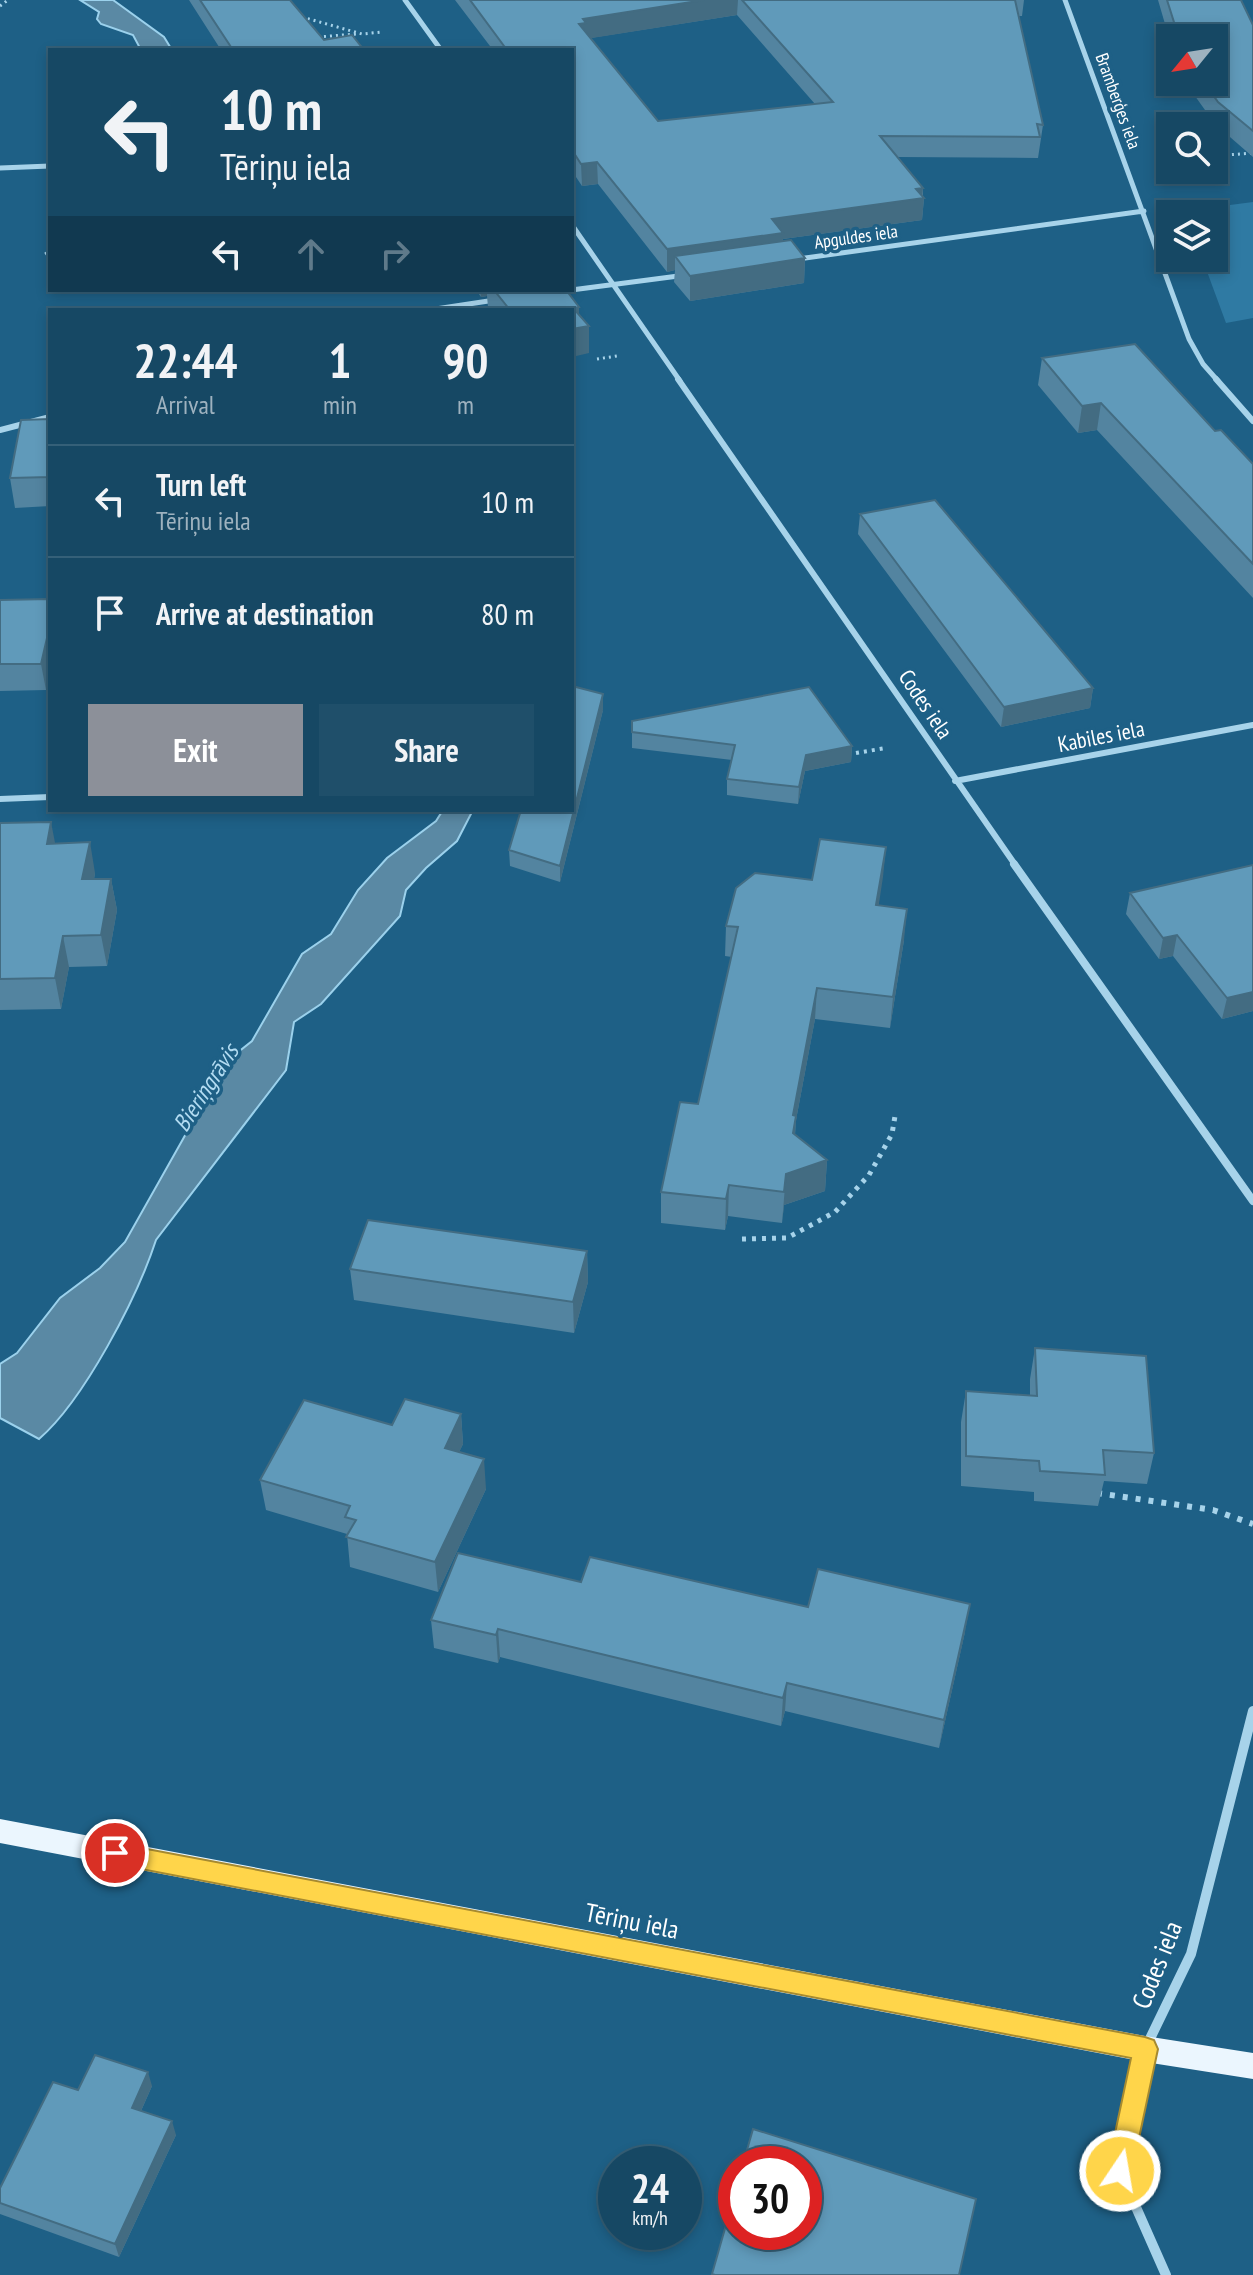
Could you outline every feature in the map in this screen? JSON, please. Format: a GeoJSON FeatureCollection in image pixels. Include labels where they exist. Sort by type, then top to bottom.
{"type":"FeatureCollection","features":[{"type":"Feature","properties":{"kind":"main road","name":"Tēriņu iela"},"geometry":{"type":"LineString","coordinates":[[0,1831],[1145,2049],[1253,2066]]}},
{"type":"Feature","properties":{"kind":"street"},"geometry":{"type":"LineString","coordinates":[[405,0],[440,48]]}},
{"type":"Feature","properties":{"kind":"street","name":"Bramberģes iela"},"geometry":{"type":"LineString","coordinates":[[1065,0],[1189,339],[1203,364],[1253,421]]}},
{"type":"Feature","properties":{"kind":"street"},"geometry":{"type":"LineString","coordinates":[[0,168],[48,166]]}},
{"type":"Feature","properties":{"kind":"street","name":"Apguldes iela"},"geometry":{"type":"LineString","coordinates":[[794,260],[1144,211]]}},
{"type":"Feature","properties":{"kind":"street","name":"Codes iela"},"geometry":{"type":"LineString","coordinates":[[574,228],[955,781],[1253,1201]]}},
{"type":"Feature","properties":{"kind":"street"},"geometry":{"type":"LineString","coordinates":[[574,290],[689,274]]}},
{"type":"Feature","properties":{"kind":"street"},"geometry":{"type":"LineString","coordinates":[[540,294],[556,292]]}},
{"type":"Feature","properties":{"kind":"street"},"geometry":{"type":"LineString","coordinates":[[443,308],[511,298]]}},
{"type":"Feature","properties":{"kind":"street"},"geometry":{"type":"LineString","coordinates":[[0,430],[48,418]]}},
{"type":"Feature","properties":{"kind":"street","name":"Kabiles iela"},"geometry":{"type":"LineString","coordinates":[[955,781],[1253,725]]}},
{"type":"Feature","properties":{"kind":"street"},"geometry":{"type":"LineString","coordinates":[[0,799],[48,797]]}},
{"type":"Feature","properties":{"kind":"street","name":"Codes iela"},"geometry":{"type":"LineString","coordinates":[[1166,2275],[1120,2171],[1145,2049],[1191,1954],[1253,1711]]}},
{"type":"Feature","properties":{"kind":"path"},"geometry":{"type":"LineString","coordinates":[[0,6],[8,0]]}},
{"type":"Feature","properties":{"kind":"path"},"geometry":{"type":"LineString","coordinates":[[295,13],[308,20],[362,34]]}},
{"type":"Feature","properties":{"kind":"path"},"geometry":{"type":"LineString","coordinates":[[304,30],[308,20]]}},
{"type":"Feature","properties":{"kind":"path"},"geometry":{"type":"LineString","coordinates":[[311,37],[424,27]]}},
{"type":"Feature","properties":{"kind":"path"},"geometry":{"type":"LineString","coordinates":[[1228,155],[1253,153]]}},
{"type":"Feature","properties":{"kind":"path"},"geometry":{"type":"LineString","coordinates":[[742,1239],[787,1238],[835,1212],[869,1175],[892,1134],[895,1116]]}},
{"type":"Feature","properties":{"kind":"path"},"geometry":{"type":"LineString","coordinates":[[1097,1493],[1213,1510],[1253,1524]]}},
{"type":"Feature","properties":{"kind":"shaded area"},"geometry":{"type":"Polygon","coordinates":[[[80,0],[113,0],[164,37],[171,48],[140,48],[133,35],[101,24],[97,19],[99,12],[80,0]]]}},
{"type":"Feature","properties":{"kind":"shaded area"},"geometry":{"type":"Polygon","coordinates":[[[1253,202],[1253,318],[1226,323],[1207,272],[1228,272],[1228,205],[1253,202]]]}},
{"type":"Feature","properties":{"kind":"shaded area"},"geometry":{"type":"Polygon","coordinates":[[[442,812],[472,812],[457,841],[406,890],[400,916],[321,1004],[294,1022],[286,1070],[156,1240],[122,1318],[74,1400],[39,1439],[0,1418],[0,1364],[17,1353],[60,1298],[100,1268],[125,1242],[227,1061],[252,1041],[302,954],[331,934],[358,890],[387,858],[436,821],[442,812]]]}},
{"type":"Feature","properties":{"kind":"building"},"geometry":{"type":"Polygon","coordinates":[[[200,0],[290,0],[324,40],[352,35],[362,48],[232,48],[200,0]]]}},
{"type":"Feature","properties":{"kind":"building"},"geometry":{"type":"Polygon","coordinates":[[[470,0],[704,0],[583,19],[586,23],[579,24],[658,121],[833,102],[742,0],[1015,0],[1043,125],[1037,124],[1040,137],[880,136],[923,188],[916,189],[924,198],[772,219],[783,233],[667,249],[597,162],[581,164],[574,153],[574,48],[506,48],[470,0]]]}},
{"type":"Feature","properties":{"kind":"building"},"geometry":{"type":"Polygon","coordinates":[[[1167,0],[1241,0],[1253,25],[1253,131],[1214,96],[1228,96],[1228,24],[1175,24],[1167,0]]]}},
{"type":"Feature","properties":{"kind":"building"},"geometry":{"type":"Polygon","coordinates":[[[791,240],[805,258],[690,276],[675,256],[791,240]]]}},
{"type":"Feature","properties":{"kind":"building"},"geometry":{"type":"Polygon","coordinates":[[[496,292],[568,292],[579,307],[573,308],[508,308],[496,292]]]}},
{"type":"Feature","properties":{"kind":"building"},"geometry":{"type":"Polygon","coordinates":[[[574,309],[589,326],[574,329],[574,309]]]}},
{"type":"Feature","properties":{"kind":"building"},"geometry":{"type":"Polygon","coordinates":[[[1135,344],[1215,431],[1221,430],[1253,464],[1253,564],[1101,403],[1082,406],[1042,358],[1135,344]]]}},
{"type":"Feature","properties":{"kind":"building"},"geometry":{"type":"Polygon","coordinates":[[[48,419],[48,477],[10,478],[21,420],[48,419]]]}},
{"type":"Feature","properties":{"kind":"building"},"geometry":{"type":"Polygon","coordinates":[[[935,500],[1093,688],[1004,707],[860,514],[935,500]]]}},
{"type":"Feature","properties":{"kind":"building"},"geometry":{"type":"Polygon","coordinates":[[[48,599],[48,634],[41,664],[0,664],[0,600],[48,599]]]}},
{"type":"Feature","properties":{"kind":"building"},"geometry":{"type":"Polygon","coordinates":[[[574,687],[603,694],[574,810],[574,687]]]}},
{"type":"Feature","properties":{"kind":"building"},"geometry":{"type":"Polygon","coordinates":[[[809,687],[852,746],[806,755],[799,787],[727,779],[735,745],[632,732],[632,721],[809,687]]]}},
{"type":"Feature","properties":{"kind":"building"},"geometry":{"type":"Polygon","coordinates":[[[520,812],[574,812],[560,866],[509,850],[520,812]]]}},
{"type":"Feature","properties":{"kind":"building"},"geometry":{"type":"Polygon","coordinates":[[[51,822],[47,844],[90,842],[82,879],[111,879],[101,935],[63,936],[55,978],[0,979],[0,823],[51,822]]]}},
{"type":"Feature","properties":{"kind":"building"},"geometry":{"type":"Polygon","coordinates":[[[820,839],[886,847],[876,905],[907,909],[893,997],[817,988],[793,1115],[796,1116],[793,1133],[827,1160],[786,1174],[784,1192],[729,1185],[726,1199],[661,1192],[680,1102],[698,1104],[738,927],[726,926],[736,888],[755,873],[812,880],[820,839]]]}},
{"type":"Feature","properties":{"kind":"building"},"geometry":{"type":"Polygon","coordinates":[[[1253,865],[1253,992],[1227,998],[1177,935],[1163,938],[1130,893],[1253,865]]]}},
{"type":"Feature","properties":{"kind":"building"},"geometry":{"type":"Polygon","coordinates":[[[368,1220],[587,1251],[573,1302],[350,1269],[368,1220]]]}},
{"type":"Feature","properties":{"kind":"building"},"geometry":{"type":"Polygon","coordinates":[[[1035,1348],[1146,1356],[1154,1453],[1103,1450],[1105,1475],[1040,1471],[1039,1461],[966,1456],[966,1391],[1037,1396],[1035,1348]]]}},
{"type":"Feature","properties":{"kind":"building"},"geometry":{"type":"Polygon","coordinates":[[[405,1399],[461,1414],[445,1448],[484,1459],[435,1562],[346,1537],[356,1520],[345,1517],[350,1506],[260,1480],[304,1400],[392,1425],[405,1399]]]}},
{"type":"Feature","properties":{"kind":"building"},"geometry":{"type":"Polygon","coordinates":[[[458,1553],[581,1582],[590,1557],[808,1607],[818,1569],[970,1604],[944,1720],[787,1683],[783,1698],[498,1629],[496,1635],[431,1620],[458,1553]]]}},
{"type":"Feature","properties":{"kind":"building"},"geometry":{"type":"Polygon","coordinates":[[[95,2055],[148,2072],[132,2108],[172,2121],[115,2244],[0,2203],[0,2188],[53,2082],[78,2090],[95,2055]]]}},
{"type":"Feature","properties":{"kind":"building"},"geometry":{"type":"Polygon","coordinates":[[[753,2129],[807,2146],[748,2146],[753,2129]]]}},
{"type":"Feature","properties":{"kind":"building"},"geometry":{"type":"Polygon","coordinates":[[[822,2151],[976,2199],[959,2275],[712,2274],[719,2250],[822,2250],[822,2151]]]}},
{"type":"Feature","properties":{"kind":"route"},"geometry":{"type":"LineString","coordinates":[[115,1853],[1145,2049],[1120,2171]]}},
{"type":"Feature","properties":{"kind":"water label","name":"Bieriņgrāvis"},"geometry":{"type":"Point","coordinates":[206,1088]}}]}
